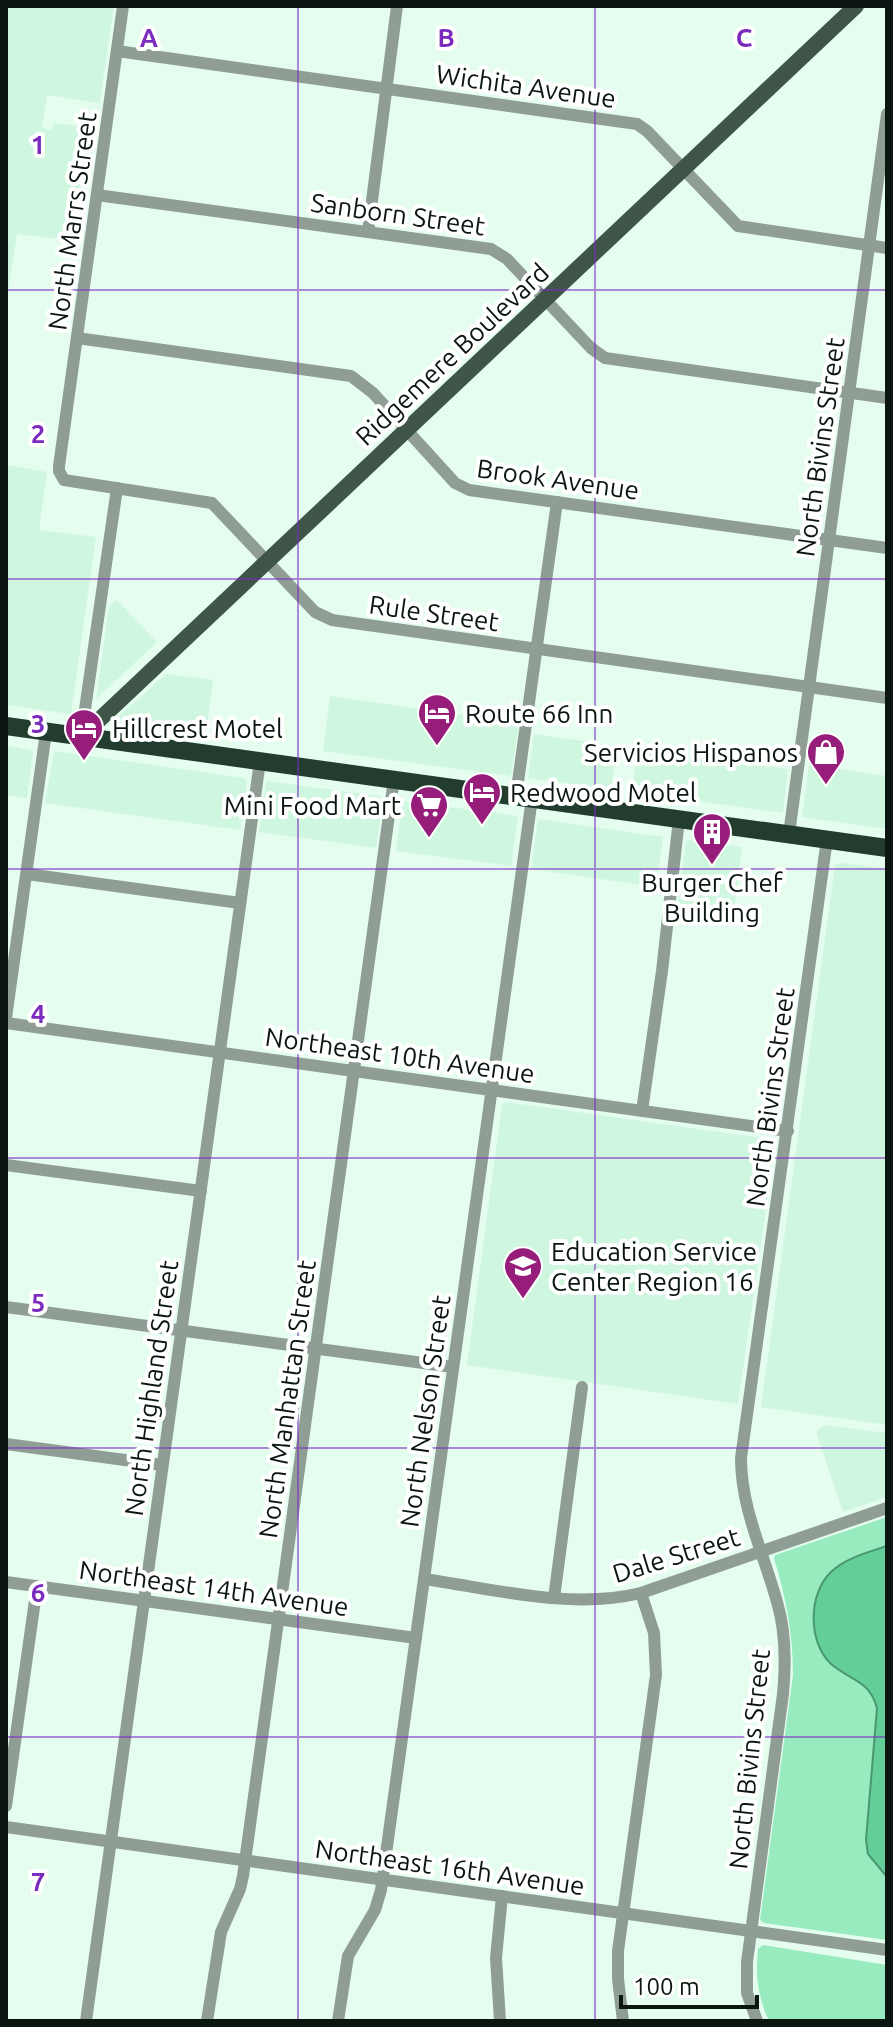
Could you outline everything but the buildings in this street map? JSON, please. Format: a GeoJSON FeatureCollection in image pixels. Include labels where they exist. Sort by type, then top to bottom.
{"type":"FeatureCollection","features":[{"type":"Feature","properties":{"kind":"highway"},"geometry":{"type":"LineString","coordinates":[[6,726],[887,848]]}},
{"type":"Feature","properties":{"kind":"main road","name":"Ridgemere Boulevard"},"geometry":{"type":"LineString","coordinates":[[81,737],[856,6]]}},
{"type":"Feature","properties":{"kind":"street","name":"North Marrs Street"},"geometry":{"type":"LineString","coordinates":[[62,441],[123,6]]}},
{"type":"Feature","properties":{"kind":"street"},"geometry":{"type":"LineString","coordinates":[[368,232],[397,6]]}},
{"type":"Feature","properties":{"kind":"street","name":"Wichita Avenue"},"geometry":{"type":"LineString","coordinates":[[117,51],[637,124],[738,226],[887,248]]}},
{"type":"Feature","properties":{"kind":"street","name":"North Bivins Street"},"geometry":{"type":"LineString","coordinates":[[789,834],[887,114]]}},
{"type":"Feature","properties":{"kind":"street","name":"Sanborn Street"},"geometry":{"type":"LineString","coordinates":[[97,195],[491,249],[507,259],[591,348],[605,358],[887,398]]}},
{"type":"Feature","properties":{"kind":"street","name":"Brook Avenue"},"geometry":{"type":"LineString","coordinates":[[77,338],[351,376],[366,387],[460,487],[478,492],[887,548]]}},
{"type":"Feature","properties":{"kind":"street","name":"Rule Street"},"geometry":{"type":"LineString","coordinates":[[62,441],[59,471],[64,480],[212,503],[315,612],[332,620],[887,698]]}},
{"type":"Feature","properties":{"kind":"street"},"geometry":{"type":"LineString","coordinates":[[81,737],[117,488]]}},
{"type":"Feature","properties":{"kind":"street","name":"North Nelson Street"},"geometry":{"type":"LineString","coordinates":[[338,2021],[348,1956],[375,1910],[382,1880],[492,1090],[537,649],[557,502]]}},
{"type":"Feature","properties":{"kind":"street"},"geometry":{"type":"LineString","coordinates":[[6,1021],[46,732]]}},
{"type":"Feature","properties":{"kind":"street","name":"North Highland Street"},"geometry":{"type":"LineString","coordinates":[[86,2021],[260,761]]}},
{"type":"Feature","properties":{"kind":"street","name":"North Manhattan Street"},"geometry":{"type":"LineString","coordinates":[[207,2021],[221,1932],[240,1889],[245,1861],[394,779]]}},
{"type":"Feature","properties":{"kind":"street"},"geometry":{"type":"LineString","coordinates":[[642,1111],[679,819]]}},
{"type":"Feature","properties":{"kind":"street","name":"North Bivins Street"},"geometry":{"type":"LineString","coordinates":[[757,2021],[746,1978],[785,1672],[780,1611],[746,1504],[741,1458],[827,839]]}},
{"type":"Feature","properties":{"kind":"street"},"geometry":{"type":"LineString","coordinates":[[27,874],[240,903]]}},
{"type":"Feature","properties":{"kind":"street","name":"Northeast 10th Avenue"},"geometry":{"type":"LineString","coordinates":[[6,1021],[788,1131]]}},
{"type":"Feature","properties":{"kind":"street"},"geometry":{"type":"LineString","coordinates":[[6,1165],[201,1191]]}},
{"type":"Feature","properties":{"kind":"street"},"geometry":{"type":"LineString","coordinates":[[6,1307],[453,1367]]}},
{"type":"Feature","properties":{"kind":"street"},"geometry":{"type":"LineString","coordinates":[[554,1598],[582,1387]]}},
{"type":"Feature","properties":{"kind":"street"},"geometry":{"type":"LineString","coordinates":[[6,1444],[162,1465]]}},
{"type":"Feature","properties":{"kind":"street","name":"Dale Street"},"geometry":{"type":"LineString","coordinates":[[424,1579],[554,1598],[608,1600],[641,1593],[887,1508]]}},
{"type":"Feature","properties":{"kind":"street","name":"Northeast 14th Avenue"},"geometry":{"type":"LineString","coordinates":[[6,1582],[416,1638]]}},
{"type":"Feature","properties":{"kind":"street"},"geometry":{"type":"LineString","coordinates":[[6,1806],[37,1586]]}},
{"type":"Feature","properties":{"kind":"street"},"geometry":{"type":"LineString","coordinates":[[623,2021],[618,1979],[623,1913],[656,1675],[654,1633],[641,1593]]}},
{"type":"Feature","properties":{"kind":"street","name":"Northeast 16th Avenue"},"geometry":{"type":"LineString","coordinates":[[6,1827],[887,1950]]}},
{"type":"Feature","properties":{"kind":"street"},"geometry":{"type":"LineString","coordinates":[[500,2021],[496,1958],[502,1896]]}},
{"type":"Feature","properties":{"kind":"shaded area"},"geometry":{"type":"Polygon","coordinates":[[[6,6],[114,6],[79,241],[17,234],[6,303],[6,6]],[[47,95],[42,128],[52,130],[54,123],[86,127],[88,117],[97,118],[99,103],[47,95]]]}},
{"type":"Feature","properties":{"kind":"shaded area"},"geometry":{"type":"Polygon","coordinates":[[[6,465],[47,472],[39,530],[96,537],[71,714],[6,705],[6,465]]]}},
{"type":"Feature","properties":{"kind":"shaded area"},"geometry":{"type":"Polygon","coordinates":[[[116,599],[157,642],[96,699],[109,607],[116,599]]]}},
{"type":"Feature","properties":{"kind":"shaded area"},"geometry":{"type":"Polygon","coordinates":[[[166,674],[213,680],[206,735],[112,722],[166,674]]]}},
{"type":"Feature","properties":{"kind":"shaded area"},"geometry":{"type":"Polygon","coordinates":[[[330,696],[519,723],[511,776],[323,751],[330,696]]]}},
{"type":"Feature","properties":{"kind":"shaded area"},"geometry":{"type":"Polygon","coordinates":[[[534,734],[617,746],[611,789],[528,778],[534,734]]]}},
{"type":"Feature","properties":{"kind":"shaded area"},"geometry":{"type":"Polygon","coordinates":[[[6,745],[33,751],[27,798],[6,795],[6,745]]]}},
{"type":"Feature","properties":{"kind":"shaded area"},"geometry":{"type":"Polygon","coordinates":[[[638,749],[788,769],[783,813],[632,792],[638,749]]]}},
{"type":"Feature","properties":{"kind":"shaded area"},"geometry":{"type":"Polygon","coordinates":[[[54,751],[244,778],[247,781],[240,830],[45,803],[54,751]]]}},
{"type":"Feature","properties":{"kind":"shaded area"},"geometry":{"type":"Polygon","coordinates":[[[809,765],[887,776],[887,829],[802,817],[809,765]]]}},
{"type":"Feature","properties":{"kind":"shaded area"},"geometry":{"type":"Polygon","coordinates":[[[266,781],[379,796],[383,799],[376,848],[259,832],[266,781]]]}},
{"type":"Feature","properties":{"kind":"shaded area"},"geometry":{"type":"Polygon","coordinates":[[[403,801],[518,816],[511,866],[396,851],[403,801]]]}},
{"type":"Feature","properties":{"kind":"shaded area"},"geometry":{"type":"Polygon","coordinates":[[[538,819],[663,837],[656,887],[531,869],[538,819]]]}},
{"type":"Feature","properties":{"kind":"shaded area"},"geometry":{"type":"Polygon","coordinates":[[[686,841],[742,847],[733,918],[677,910],[686,841]]]}},
{"type":"Feature","properties":{"kind":"shaded area"},"geometry":{"type":"Polygon","coordinates":[[[842,863],[887,869],[887,1425],[761,1407],[835,865],[842,863]]]}},
{"type":"Feature","properties":{"kind":"shaded area"},"geometry":{"type":"Polygon","coordinates":[[[506,1102],[770,1139],[775,1145],[738,1404],[467,1365],[502,1105],[506,1102]]]}},
{"type":"Feature","properties":{"kind":"shaded area"},"geometry":{"type":"Polygon","coordinates":[[[825,1425],[887,1433],[887,1497],[843,1512],[816,1432],[825,1425]]]}},
{"type":"Feature","properties":{"kind":"shaded area"},"geometry":{"type":"Polygon","coordinates":[[[887,1517],[887,1940],[764,1923],[760,1920],[793,1675],[788,1616],[774,1558],[775,1555],[887,1517]]]}},
{"type":"Feature","properties":{"kind":"shaded area"},"geometry":{"type":"Polygon","coordinates":[[[887,1546],[887,1877],[868,1854],[866,1840],[877,1708],[874,1698],[864,1686],[837,1669],[823,1654],[814,1618],[818,1592],[831,1572],[850,1559],[887,1546]]]}},
{"type":"Feature","properties":{"kind":"shaded area"},"geometry":{"type":"Polygon","coordinates":[[[763,1945],[887,1965],[887,2021],[769,2021],[757,1977],[758,1949],[763,1945]]]}},
{"type":"Feature","properties":{"kind":"place","name":"Route 66 Inn"},"geometry":{"type":"Point","coordinates":[437,747]}},
{"type":"Feature","properties":{"kind":"place","name":"Hillcrest Motel"},"geometry":{"type":"Point","coordinates":[84,762]}},
{"type":"Feature","properties":{"kind":"place","name":"Servicios Hispanos"},"geometry":{"type":"Point","coordinates":[826,786]}},
{"type":"Feature","properties":{"kind":"place","name":"Redwood Motel"},"geometry":{"type":"Point","coordinates":[482,826]}},
{"type":"Feature","properties":{"kind":"place","name":"Mini Food Mart"},"geometry":{"type":"Point","coordinates":[429,839]}},
{"type":"Feature","properties":{"kind":"place","name":"Burger Chef Building"},"geometry":{"type":"Point","coordinates":[712,866]}},
{"type":"Feature","properties":{"kind":"place","name":"Education Service Center Region 16"},"geometry":{"type":"Point","coordinates":[523,1300]}}]}
